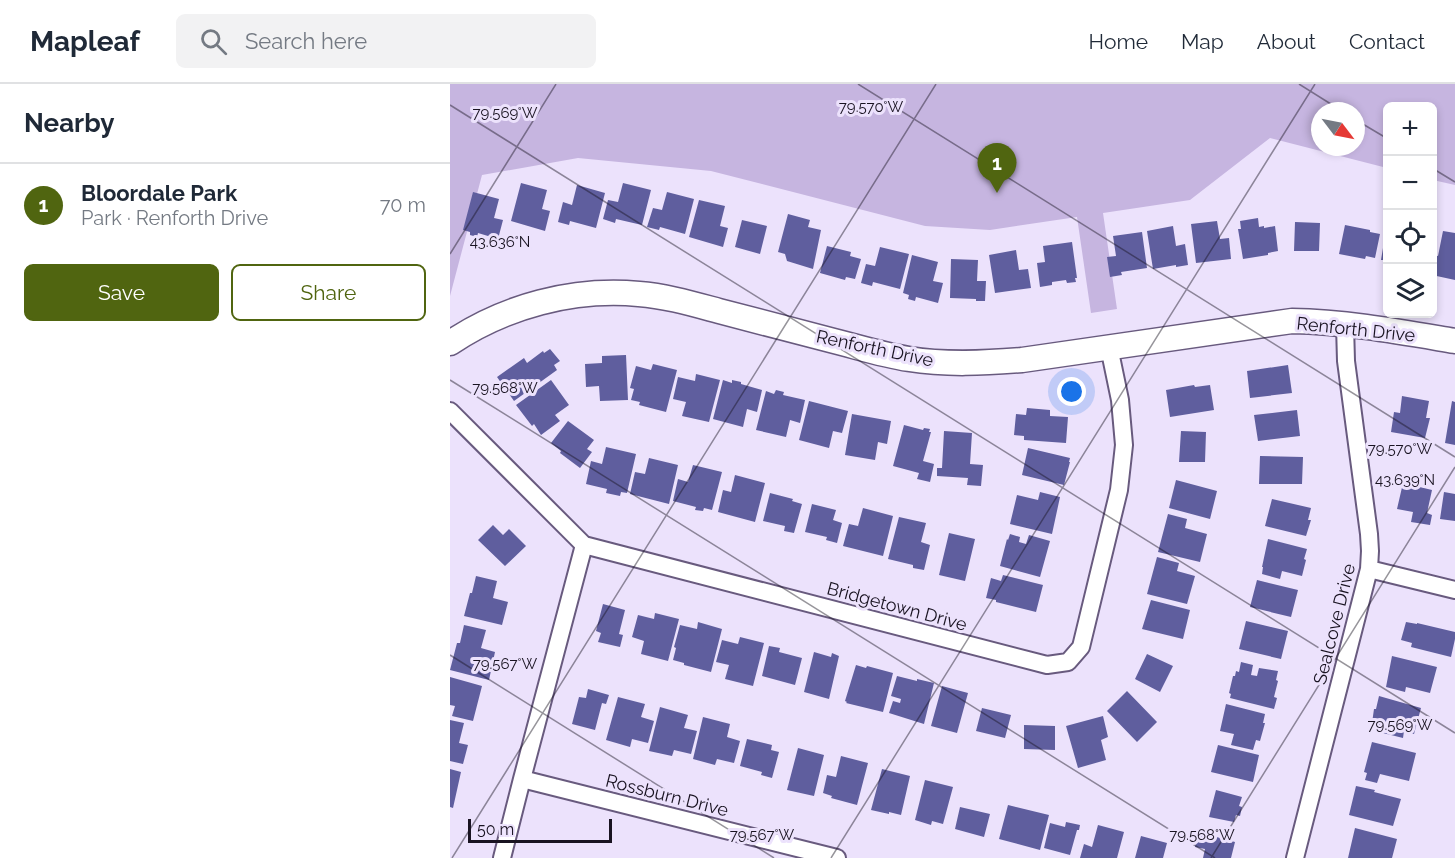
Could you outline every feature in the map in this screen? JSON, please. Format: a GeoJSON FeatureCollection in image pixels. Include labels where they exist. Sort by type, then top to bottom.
{"type":"FeatureCollection","features":[{"type":"Feature","properties":{"kind":"street","name":"Renforth Drive"},"geometry":{"type":"LineString","coordinates":[[450,343],[491,319],[526,306],[561,297],[600,293],[640,294],[677,300],[849,345],[908,359],[937,362],[989,363],[1022,360],[1292,321],[1386,329],[1455,341]]}},
{"type":"Feature","properties":{"kind":"street","name":"Sealcove Drive"},"geometry":{"type":"LineString","coordinates":[[1295,858],[1369,569],[1369,534],[1346,361],[1345,325]]}},
{"type":"Feature","properties":{"kind":"street","name":"Bridgetown Drive"},"geometry":{"type":"LineString","coordinates":[[584,545],[1047,665],[1068,662],[1081,647],[1119,490],[1124,446],[1120,400],[1108,347]]}},
{"type":"Feature","properties":{"kind":"street"},"geometry":{"type":"LineString","coordinates":[[450,411],[584,545],[502,858]]}},
{"type":"Feature","properties":{"kind":"street"},"geometry":{"type":"LineString","coordinates":[[1369,569],[1455,590]]}},
{"type":"Feature","properties":{"kind":"street","name":"Rossburn Drive"},"geometry":{"type":"LineString","coordinates":[[522,779],[837,858]]}},
{"type":"Feature","properties":{"kind":"shaded area"},"geometry":{"type":"Polygon","coordinates":[[[450,84],[1455,84],[1455,185],[1437,181],[1437,102],[1383,102],[1383,167],[1340,156],[1365,156],[1365,102],[1311,102],[1311,149],[1270,138],[1190,200],[1103,213],[1117,309],[1091,313],[1077,217],[990,230],[925,226],[711,171],[578,158],[482,175],[450,296],[450,84]]]}},
{"type":"Feature","properties":{"kind":"building"},"geometry":{"type":"Polygon","coordinates":[[[521,183],[547,190],[542,209],[550,211],[545,231],[511,221],[521,183]]]}},
{"type":"Feature","properties":{"kind":"building"},"geometry":{"type":"Polygon","coordinates":[[[623,183],[651,190],[642,225],[616,219],[615,223],[603,219],[608,200],[618,202],[623,183]]]}},
{"type":"Feature","properties":{"kind":"building"},"geometry":{"type":"Polygon","coordinates":[[[577,185],[605,193],[596,228],[570,221],[569,225],[558,222],[563,202],[572,205],[577,185]]]}},
{"type":"Feature","properties":{"kind":"building"},"geometry":{"type":"Polygon","coordinates":[[[473,192],[499,199],[494,218],[503,220],[498,239],[478,233],[477,237],[463,230],[473,192]]]}},
{"type":"Feature","properties":{"kind":"building"},"geometry":{"type":"Polygon","coordinates":[[[667,192],[694,199],[685,234],[660,227],[659,230],[647,227],[653,208],[662,210],[667,192]]]}},
{"type":"Feature","properties":{"kind":"building"},"geometry":{"type":"Polygon","coordinates":[[[699,200],[725,206],[720,226],[728,228],[723,247],[689,237],[699,200]]]}},
{"type":"Feature","properties":{"kind":"building"},"geometry":{"type":"Polygon","coordinates":[[[788,214],[810,220],[808,227],[821,230],[813,269],[787,261],[785,254],[778,252],[788,214]]]}},
{"type":"Feature","properties":{"kind":"building"},"geometry":{"type":"Polygon","coordinates":[[[1258,218],[1259,227],[1275,226],[1278,251],[1243,259],[1238,229],[1241,229],[1240,221],[1258,218]]]}},
{"type":"Feature","properties":{"kind":"building"},"geometry":{"type":"Polygon","coordinates":[[[742,220],[767,226],[760,254],[735,247],[742,220]]]}},
{"type":"Feature","properties":{"kind":"building"},"geometry":{"type":"Polygon","coordinates":[[[1217,221],[1220,239],[1229,238],[1231,259],[1196,263],[1191,224],[1217,221]]]}},
{"type":"Feature","properties":{"kind":"building"},"geometry":{"type":"Polygon","coordinates":[[[1295,222],[1320,223],[1319,251],[1294,251],[1295,222]]]}},
{"type":"Feature","properties":{"kind":"building"},"geometry":{"type":"Polygon","coordinates":[[[1345,225],[1380,234],[1375,258],[1366,256],[1365,259],[1339,254],[1345,225]]]}},
{"type":"Feature","properties":{"kind":"building"},"geometry":{"type":"Polygon","coordinates":[[[1173,226],[1176,246],[1185,244],[1188,265],[1153,269],[1147,231],[1173,226]]]}},
{"type":"Feature","properties":{"kind":"building"},"geometry":{"type":"Polygon","coordinates":[[[1443,231],[1455,233],[1455,280],[1437,276],[1443,231]]]}},
{"type":"Feature","properties":{"kind":"building"},"geometry":{"type":"Polygon","coordinates":[[[1142,232],[1147,268],[1121,272],[1122,275],[1110,277],[1107,257],[1116,256],[1113,236],[1142,232]]]}},
{"type":"Feature","properties":{"kind":"building"},"geometry":{"type":"Polygon","coordinates":[[[1072,242],[1076,282],[1067,283],[1066,280],[1040,287],[1037,263],[1045,262],[1043,246],[1072,242]]]}},
{"type":"Feature","properties":{"kind":"building"},"geometry":{"type":"Polygon","coordinates":[[[827,246],[851,252],[850,256],[861,259],[855,279],[846,277],[845,280],[820,273],[827,246]]]}},
{"type":"Feature","properties":{"kind":"building"},"geometry":{"type":"Polygon","coordinates":[[[880,247],[909,254],[900,289],[873,282],[872,286],[861,283],[866,264],[875,266],[880,247]]]}},
{"type":"Feature","properties":{"kind":"building"},"geometry":{"type":"Polygon","coordinates":[[[1016,250],[1019,270],[1028,269],[1031,288],[995,293],[989,255],[1016,250]]]}},
{"type":"Feature","properties":{"kind":"building"},"geometry":{"type":"Polygon","coordinates":[[[912,255],[938,262],[933,281],[943,283],[938,303],[916,297],[915,301],[908,299],[909,295],[903,293],[912,255]]]}},
{"type":"Feature","properties":{"kind":"building"},"geometry":{"type":"Polygon","coordinates":[[[951,259],[978,260],[977,281],[986,281],[985,301],[950,298],[951,259]]]}},
{"type":"Feature","properties":{"kind":"building"},"geometry":{"type":"Polygon","coordinates":[[[550,349],[560,361],[554,365],[557,370],[514,401],[497,377],[524,358],[527,363],[543,351],[544,353],[550,349]]]}},
{"type":"Feature","properties":{"kind":"building"},"geometry":{"type":"Polygon","coordinates":[[[626,355],[628,400],[600,401],[599,386],[586,387],[585,364],[602,363],[602,356],[626,355]]]}},
{"type":"Feature","properties":{"kind":"building"},"geometry":{"type":"Polygon","coordinates":[[[653,364],[677,370],[666,412],[639,405],[640,402],[631,400],[634,389],[630,388],[636,366],[651,370],[653,364]]]}},
{"type":"Feature","properties":{"kind":"building"},"geometry":{"type":"Polygon","coordinates":[[[1288,365],[1292,393],[1250,398],[1247,371],[1288,365]]]}},
{"type":"Feature","properties":{"kind":"building"},"geometry":{"type":"Polygon","coordinates":[[[696,374],[720,380],[709,422],[682,416],[686,402],[673,399],[678,377],[695,381],[696,374]]]}},
{"type":"Feature","properties":{"kind":"building"},"geometry":{"type":"Polygon","coordinates":[[[551,380],[569,405],[555,415],[560,421],[541,435],[516,405],[551,380]]]}},
{"type":"Feature","properties":{"kind":"building"},"geometry":{"type":"Polygon","coordinates":[[[723,380],[732,383],[732,380],[741,382],[741,384],[762,390],[757,412],[747,409],[743,427],[713,419],[723,380]]]}},
{"type":"Feature","properties":{"kind":"building"},"geometry":{"type":"Polygon","coordinates":[[[1194,385],[1195,387],[1210,385],[1214,410],[1170,417],[1166,390],[1194,385]]]}},
{"type":"Feature","properties":{"kind":"building"},"geometry":{"type":"Polygon","coordinates":[[[776,390],[784,392],[783,395],[805,400],[800,423],[790,420],[786,437],[756,430],[766,391],[774,394],[776,390]]]}},
{"type":"Feature","properties":{"kind":"building"},"geometry":{"type":"Polygon","coordinates":[[[1402,396],[1429,401],[1426,418],[1430,418],[1425,438],[1391,432],[1394,412],[1400,413],[1402,396]]]}},
{"type":"Feature","properties":{"kind":"building"},"geometry":{"type":"Polygon","coordinates":[[[809,401],[848,411],[842,433],[833,431],[829,448],[799,440],[809,401]]]}},
{"type":"Feature","properties":{"kind":"building"},"geometry":{"type":"Polygon","coordinates":[[[1452,401],[1455,402],[1455,445],[1445,443],[1452,401]]]}},
{"type":"Feature","properties":{"kind":"building"},"geometry":{"type":"Polygon","coordinates":[[[1027,408],[1050,410],[1050,416],[1068,417],[1066,443],[1024,440],[1024,436],[1014,435],[1016,414],[1026,415],[1027,408]]]}},
{"type":"Feature","properties":{"kind":"building"},"geometry":{"type":"Polygon","coordinates":[[[1297,410],[1300,436],[1258,441],[1254,415],[1297,410]]]}},
{"type":"Feature","properties":{"kind":"building"},"geometry":{"type":"Polygon","coordinates":[[[852,414],[891,421],[887,444],[878,442],[875,460],[845,455],[852,414]]]}},
{"type":"Feature","properties":{"kind":"building"},"geometry":{"type":"Polygon","coordinates":[[[568,421],[594,440],[587,449],[592,452],[580,468],[551,443],[568,421]]]}},
{"type":"Feature","properties":{"kind":"building"},"geometry":{"type":"Polygon","coordinates":[[[904,425],[923,430],[924,428],[930,429],[923,461],[934,464],[930,482],[917,479],[919,473],[893,466],[904,425]]]}},
{"type":"Feature","properties":{"kind":"building"},"geometry":{"type":"Polygon","coordinates":[[[944,431],[972,433],[970,464],[983,465],[981,486],[967,485],[968,478],[937,476],[937,468],[942,468],[944,431]]]}},
{"type":"Feature","properties":{"kind":"building"},"geometry":{"type":"Polygon","coordinates":[[[1181,431],[1206,432],[1205,462],[1179,462],[1181,431]]]}},
{"type":"Feature","properties":{"kind":"building"},"geometry":{"type":"Polygon","coordinates":[[[606,447],[636,454],[627,493],[621,492],[620,496],[606,493],[607,489],[586,484],[591,461],[602,464],[606,447]]]}},
{"type":"Feature","properties":{"kind":"building"},"geometry":{"type":"Polygon","coordinates":[[[1028,448],[1070,458],[1064,485],[1022,475],[1028,448]]]}},
{"type":"Feature","properties":{"kind":"building"},"geometry":{"type":"Polygon","coordinates":[[[1260,456],[1303,457],[1302,484],[1259,484],[1260,456]]]}},
{"type":"Feature","properties":{"kind":"building"},"geometry":{"type":"Polygon","coordinates":[[[649,458],[678,465],[669,504],[630,494],[635,472],[645,474],[649,458]]]}},
{"type":"Feature","properties":{"kind":"building"},"geometry":{"type":"Polygon","coordinates":[[[693,465],[722,472],[712,510],[704,508],[703,511],[695,510],[696,507],[673,501],[678,479],[688,482],[693,465]]]}},
{"type":"Feature","properties":{"kind":"building"},"geometry":{"type":"Polygon","coordinates":[[[735,475],[765,483],[755,522],[718,512],[723,490],[731,492],[735,475]]]}},
{"type":"Feature","properties":{"kind":"building"},"geometry":{"type":"Polygon","coordinates":[[[1176,480],[1217,491],[1210,519],[1169,508],[1176,480]]]}},
{"type":"Feature","properties":{"kind":"building"},"geometry":{"type":"Polygon","coordinates":[[[1403,483],[1432,490],[1427,513],[1432,515],[1430,525],[1411,522],[1413,512],[1397,509],[1403,483]]]}},
{"type":"Feature","properties":{"kind":"building"},"geometry":{"type":"Polygon","coordinates":[[[1040,492],[1060,497],[1052,534],[1010,524],[1017,495],[1038,500],[1040,492]]]}},
{"type":"Feature","properties":{"kind":"building"},"geometry":{"type":"Polygon","coordinates":[[[1444,492],[1455,494],[1455,521],[1440,519],[1444,492]]]}},
{"type":"Feature","properties":{"kind":"building"},"geometry":{"type":"Polygon","coordinates":[[[770,493],[793,499],[792,501],[802,504],[794,533],[784,531],[785,526],[763,521],[770,493]]]}},
{"type":"Feature","properties":{"kind":"building"},"geometry":{"type":"Polygon","coordinates":[[[1272,499],[1311,508],[1308,520],[1311,520],[1306,536],[1265,526],[1272,499]]]}},
{"type":"Feature","properties":{"kind":"building"},"geometry":{"type":"Polygon","coordinates":[[[812,504],[836,510],[833,520],[842,523],[837,543],[826,540],[827,537],[805,532],[812,504]]]}},
{"type":"Feature","properties":{"kind":"building"},"geometry":{"type":"Polygon","coordinates":[[[863,508],[893,516],[883,556],[843,546],[849,524],[858,526],[863,508]]]}},
{"type":"Feature","properties":{"kind":"building"},"geometry":{"type":"Polygon","coordinates":[[[1168,514],[1187,519],[1185,528],[1207,534],[1200,562],[1158,552],[1168,514]]]}},
{"type":"Feature","properties":{"kind":"building"},"geometry":{"type":"Polygon","coordinates":[[[899,517],[926,523],[921,542],[930,545],[924,570],[888,559],[899,517]]]}},
{"type":"Feature","properties":{"kind":"building"},"geometry":{"type":"Polygon","coordinates":[[[493,525],[503,535],[509,529],[526,546],[505,566],[478,540],[493,525]]]}},
{"type":"Feature","properties":{"kind":"building"},"geometry":{"type":"Polygon","coordinates":[[[949,533],[975,539],[965,581],[939,575],[949,533]]]}},
{"type":"Feature","properties":{"kind":"building"},"geometry":{"type":"Polygon","coordinates":[[[1010,534],[1020,537],[1019,542],[1026,544],[1029,535],[1050,541],[1040,577],[1000,566],[1010,534]]]}},
{"type":"Feature","properties":{"kind":"building"},"geometry":{"type":"Polygon","coordinates":[[[1268,539],[1307,549],[1302,576],[1282,571],[1280,579],[1262,574],[1268,539]]]}},
{"type":"Feature","properties":{"kind":"building"},"geometry":{"type":"Polygon","coordinates":[[[1157,557],[1179,563],[1177,571],[1195,576],[1187,604],[1147,594],[1157,557]]]}},
{"type":"Feature","properties":{"kind":"building"},"geometry":{"type":"Polygon","coordinates":[[[1003,575],[1043,585],[1036,612],[986,598],[991,578],[1001,581],[1003,575]]]}},
{"type":"Feature","properties":{"kind":"building"},"geometry":{"type":"Polygon","coordinates":[[[476,576],[497,581],[493,598],[508,602],[502,625],[464,616],[476,576]]]}},
{"type":"Feature","properties":{"kind":"building"},"geometry":{"type":"Polygon","coordinates":[[[1257,580],[1298,590],[1291,617],[1250,607],[1257,580]]]}},
{"type":"Feature","properties":{"kind":"building"},"geometry":{"type":"Polygon","coordinates":[[[1151,600],[1190,610],[1183,639],[1142,629],[1151,600]]]}},
{"type":"Feature","properties":{"kind":"building"},"geometry":{"type":"Polygon","coordinates":[[[603,604],[625,610],[619,634],[623,635],[620,647],[598,642],[601,633],[596,631],[603,604]]]}},
{"type":"Feature","properties":{"kind":"building"},"geometry":{"type":"Polygon","coordinates":[[[655,613],[679,619],[668,661],[641,654],[644,641],[632,637],[638,615],[654,619],[655,613]]]}},
{"type":"Feature","properties":{"kind":"building"},"geometry":{"type":"Polygon","coordinates":[[[1246,621],[1288,631],[1281,659],[1239,649],[1246,621]]]}},
{"type":"Feature","properties":{"kind":"building"},"geometry":{"type":"Polygon","coordinates":[[[698,622],[722,629],[711,672],[673,660],[680,625],[697,629],[698,622]]]}},
{"type":"Feature","properties":{"kind":"building"},"geometry":{"type":"Polygon","coordinates":[[[1406,622],[1455,632],[1451,657],[1411,647],[1412,643],[1401,640],[1406,622]]]}},
{"type":"Feature","properties":{"kind":"building"},"geometry":{"type":"Polygon","coordinates":[[[464,625],[486,630],[481,648],[495,652],[489,680],[450,670],[464,625]]]}},
{"type":"Feature","properties":{"kind":"building"},"geometry":{"type":"Polygon","coordinates":[[[740,637],[764,643],[753,686],[725,679],[729,665],[716,662],[722,640],[738,644],[740,637]]]}},
{"type":"Feature","properties":{"kind":"building"},"geometry":{"type":"Polygon","coordinates":[[[769,646],[780,648],[779,652],[802,658],[795,685],[762,676],[769,646]]]}},
{"type":"Feature","properties":{"kind":"building"},"geometry":{"type":"Polygon","coordinates":[[[814,652],[831,657],[832,653],[839,656],[829,699],[804,692],[814,652]]]}},
{"type":"Feature","properties":{"kind":"building"},"geometry":{"type":"Polygon","coordinates":[[[1147,654],[1173,666],[1160,692],[1135,679],[1147,654]]]}},
{"type":"Feature","properties":{"kind":"building"},"geometry":{"type":"Polygon","coordinates":[[[1392,656],[1437,667],[1430,693],[1406,687],[1405,692],[1386,687],[1392,656]]]}},
{"type":"Feature","properties":{"kind":"building"},"geometry":{"type":"Polygon","coordinates":[[[1241,662],[1253,665],[1251,675],[1257,676],[1259,668],[1278,671],[1274,697],[1277,698],[1274,709],[1230,698],[1233,676],[1236,671],[1239,672],[1241,662]]]}},
{"type":"Feature","properties":{"kind":"building"},"geometry":{"type":"Polygon","coordinates":[[[856,665],[893,673],[883,712],[846,703],[856,665]]]}},
{"type":"Feature","properties":{"kind":"building"},"geometry":{"type":"Polygon","coordinates":[[[897,676],[934,683],[924,724],[889,713],[893,701],[900,703],[901,699],[891,696],[897,676]]]}},
{"type":"Feature","properties":{"kind":"building"},"geometry":{"type":"Polygon","coordinates":[[[450,677],[482,686],[473,721],[452,716],[455,706],[450,705],[450,677]]]}},
{"type":"Feature","properties":{"kind":"building"},"geometry":{"type":"Polygon","coordinates":[[[942,686],[968,693],[957,733],[931,726],[942,686]]]}},
{"type":"Feature","properties":{"kind":"building"},"geometry":{"type":"Polygon","coordinates":[[[588,689],[609,695],[606,704],[602,703],[595,730],[572,724],[579,697],[586,698],[588,689]]]}},
{"type":"Feature","properties":{"kind":"building"},"geometry":{"type":"Polygon","coordinates":[[[1127,691],[1157,722],[1137,742],[1107,711],[1127,691]]]}},
{"type":"Feature","properties":{"kind":"building"},"geometry":{"type":"Polygon","coordinates":[[[1379,696],[1421,708],[1414,734],[1404,731],[1403,738],[1371,730],[1374,709],[1376,709],[1379,696]]]}},
{"type":"Feature","properties":{"kind":"building"},"geometry":{"type":"Polygon","coordinates":[[[618,697],[645,704],[641,717],[654,721],[648,743],[632,739],[630,747],[606,740],[618,697]]]}},
{"type":"Feature","properties":{"kind":"building"},"geometry":{"type":"Polygon","coordinates":[[[1226,704],[1265,714],[1260,741],[1256,740],[1253,750],[1231,745],[1234,734],[1220,731],[1226,704]]]}},
{"type":"Feature","properties":{"kind":"building"},"geometry":{"type":"Polygon","coordinates":[[[660,707],[688,715],[684,728],[697,731],[691,754],[674,750],[672,756],[649,751],[660,707]]]}},
{"type":"Feature","properties":{"kind":"building"},"geometry":{"type":"Polygon","coordinates":[[[982,708],[1011,715],[1005,738],[976,731],[982,708]]]}},
{"type":"Feature","properties":{"kind":"building"},"geometry":{"type":"Polygon","coordinates":[[[1103,716],[1108,737],[1101,740],[1106,760],[1078,768],[1066,726],[1103,716]]]}},
{"type":"Feature","properties":{"kind":"building"},"geometry":{"type":"Polygon","coordinates":[[[703,717],[730,724],[727,737],[740,741],[734,763],[717,759],[715,765],[693,759],[703,717]]]}},
{"type":"Feature","properties":{"kind":"building"},"geometry":{"type":"Polygon","coordinates":[[[450,720],[464,723],[459,743],[468,745],[463,764],[450,761],[450,720]]]}},
{"type":"Feature","properties":{"kind":"building"},"geometry":{"type":"Polygon","coordinates":[[[1024,725],[1055,726],[1055,750],[1024,749],[1024,725]]]}},
{"type":"Feature","properties":{"kind":"building"},"geometry":{"type":"Polygon","coordinates":[[[747,739],[772,745],[771,750],[779,752],[772,778],[761,775],[762,772],[740,766],[747,739]]]}},
{"type":"Feature","properties":{"kind":"building"},"geometry":{"type":"Polygon","coordinates":[[[1372,742],[1416,753],[1409,781],[1380,774],[1377,783],[1365,780],[1367,773],[1364,772],[1372,742]]]}},
{"type":"Feature","properties":{"kind":"building"},"geometry":{"type":"Polygon","coordinates":[[[1218,745],[1259,755],[1253,782],[1211,772],[1218,745]]]}},
{"type":"Feature","properties":{"kind":"building"},"geometry":{"type":"Polygon","coordinates":[[[798,748],[824,755],[814,796],[787,790],[798,748]]]}},
{"type":"Feature","properties":{"kind":"building"},"geometry":{"type":"Polygon","coordinates":[[[841,756],[868,763],[857,805],[831,798],[832,796],[823,793],[827,775],[836,777],[841,756]]]}},
{"type":"Feature","properties":{"kind":"building"},"geometry":{"type":"Polygon","coordinates":[[[450,769],[461,772],[453,808],[450,807],[450,769]]]}},
{"type":"Feature","properties":{"kind":"building"},"geometry":{"type":"Polygon","coordinates":[[[882,769],[910,776],[901,815],[871,810],[882,769]]]}},
{"type":"Feature","properties":{"kind":"building"},"geometry":{"type":"Polygon","coordinates":[[[925,780],[953,787],[943,824],[932,821],[931,825],[915,820],[925,780]]]}},
{"type":"Feature","properties":{"kind":"building"},"geometry":{"type":"Polygon","coordinates":[[[1356,786],[1401,799],[1393,826],[1349,815],[1356,786]]]}},
{"type":"Feature","properties":{"kind":"building"},"geometry":{"type":"Polygon","coordinates":[[[1216,790],[1242,797],[1239,806],[1242,807],[1240,816],[1236,815],[1234,822],[1209,817],[1216,790]]]}},
{"type":"Feature","properties":{"kind":"building"},"geometry":{"type":"Polygon","coordinates":[[[1008,805],[1049,815],[1040,850],[999,839],[1008,805]]]}},
{"type":"Feature","properties":{"kind":"building"},"geometry":{"type":"Polygon","coordinates":[[[960,807],[990,814],[984,837],[955,829],[960,807]]]}},
{"type":"Feature","properties":{"kind":"building"},"geometry":{"type":"Polygon","coordinates":[[[1066,822],[1080,825],[1070,855],[1044,848],[1050,823],[1065,827],[1066,822]]]}},
{"type":"Feature","properties":{"kind":"building"},"geometry":{"type":"Polygon","coordinates":[[[1098,825],[1124,832],[1117,858],[1080,858],[1084,844],[1092,847],[1098,825]]]}},
{"type":"Feature","properties":{"kind":"building"},"geometry":{"type":"Polygon","coordinates":[[[1355,828],[1397,839],[1392,858],[1348,858],[1355,828]]]}},
{"type":"Feature","properties":{"kind":"building"},"geometry":{"type":"Polygon","coordinates":[[[1198,832],[1235,842],[1231,858],[1203,858],[1205,849],[1195,847],[1198,832]]]}},
{"type":"Feature","properties":{"kind":"building"},"geometry":{"type":"Polygon","coordinates":[[[1141,836],[1167,843],[1163,858],[1135,858],[1141,836]]]}},
{"type":"Feature","properties":{"kind":"place","name":"Bloordale Park"},"geometry":{"type":"Point","coordinates":[997,193]}}]}
